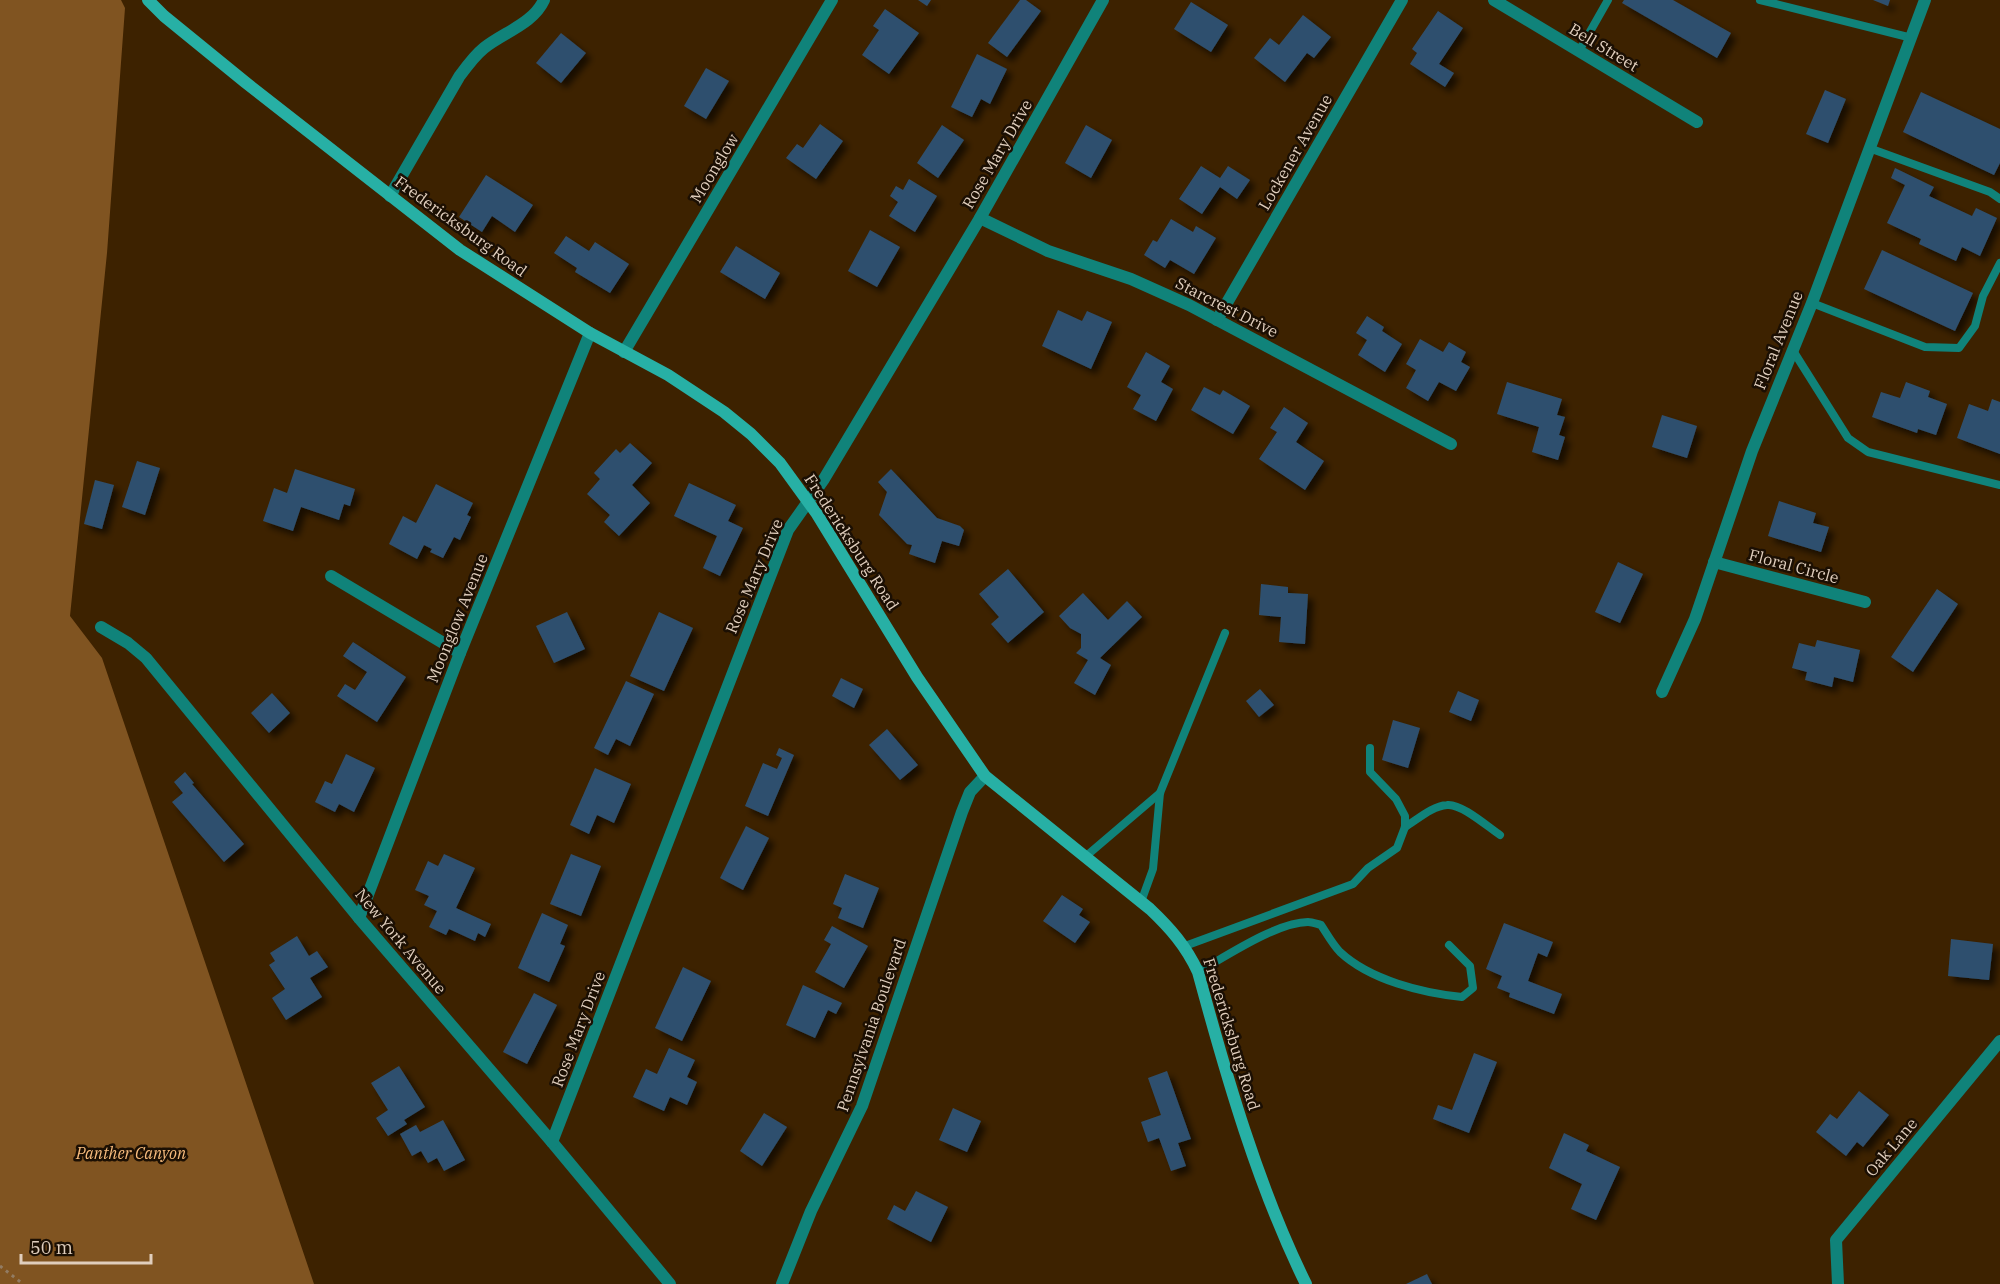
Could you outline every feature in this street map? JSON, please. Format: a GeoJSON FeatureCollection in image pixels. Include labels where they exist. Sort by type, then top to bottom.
{"type":"FeatureCollection","features":[{"type":"Feature","properties":{"kind":"street","name":"Fredericksburg Road"},"geometry":{"type":"LineString","coordinates":[[148,0],[179,29],[245,82],[460,250],[590,333],[668,375],[724,412],[751,434],[780,463],[808,502],[917,676],[984,776],[1141,902],[1170,928],[1185,946],[1197,972],[1247,1137],[1297,1278],[1306,1284]]}},
{"type":"Feature","properties":{"kind":"street"},"geometry":{"type":"LineString","coordinates":[[390,196],[459,76],[485,47],[537,14],[544,0]]}},
{"type":"Feature","properties":{"kind":"street","name":"Moonglow"},"geometry":{"type":"LineString","coordinates":[[624,352],[832,0]]}},
{"type":"Feature","properties":{"kind":"street","name":"Rose Mary Drive"},"geometry":{"type":"LineString","coordinates":[[552,1142],[788,530],[824,479],[980,218],[1103,0]]}},
{"type":"Feature","properties":{"kind":"street","name":"Lockener Avenue"},"geometry":{"type":"LineString","coordinates":[[1217,320],[1402,0]]}},
{"type":"Feature","properties":{"kind":"street","name":"Bell Street"},"geometry":{"type":"LineString","coordinates":[[1494,0],[1697,122]]}},
{"type":"Feature","properties":{"kind":"street","name":"Floral Avenue"},"geometry":{"type":"LineString","coordinates":[[1662,692],[1695,620],[1752,452],[1812,303],[1925,0]]}},
{"type":"Feature","properties":{"kind":"street","name":"Starcrest Drive"},"geometry":{"type":"LineString","coordinates":[[980,218],[1048,251],[1131,279],[1189,305],[1451,444]]}},
{"type":"Feature","properties":{"kind":"street","name":"Moonglow Avenue"},"geometry":{"type":"LineString","coordinates":[[359,918],[460,653],[590,333]]}},
{"type":"Feature","properties":{"kind":"street","name":"Floral Circle"},"geometry":{"type":"LineString","coordinates":[[1714,561],[1865,602]]}},
{"type":"Feature","properties":{"kind":"street"},"geometry":{"type":"LineString","coordinates":[[331,576],[460,653]]}},
{"type":"Feature","properties":{"kind":"street","name":"New York Avenue"},"geometry":{"type":"LineString","coordinates":[[101,627],[128,643],[146,658],[359,918],[552,1142],[669,1284]]}},
{"type":"Feature","properties":{"kind":"street","name":"Pennsylvania Boulevard"},"geometry":{"type":"LineString","coordinates":[[782,1284],[811,1211],[862,1106],[962,812],[970,792],[984,776]]}},
{"type":"Feature","properties":{"kind":"street","name":"Oak Lane"},"geometry":{"type":"LineString","coordinates":[[1838,1284],[1836,1240],[2000,1041]]}},
{"type":"Feature","properties":{"kind":"lane"},"geometry":{"type":"LineString","coordinates":[[1579,51],[1608,0]]}},
{"type":"Feature","properties":{"kind":"lane"},"geometry":{"type":"LineString","coordinates":[[1760,0],[1912,38]]}},
{"type":"Feature","properties":{"kind":"lane"},"geometry":{"type":"LineString","coordinates":[[1869,148],[1990,192],[2000,199]]}},
{"type":"Feature","properties":{"kind":"lane"},"geometry":{"type":"LineString","coordinates":[[1812,303],[1925,347],[1959,348],[1975,326],[1983,296],[2000,263]]}},
{"type":"Feature","properties":{"kind":"lane"},"geometry":{"type":"LineString","coordinates":[[1792,349],[1848,438],[1856,446],[1868,452],[2000,485]]}},
{"type":"Feature","properties":{"kind":"lane"},"geometry":{"type":"LineString","coordinates":[[1141,902],[1153,869],[1160,793],[1225,633]]}},
{"type":"Feature","properties":{"kind":"lane"},"geometry":{"type":"LineString","coordinates":[[1185,946],[1353,884],[1368,868],[1397,848],[1405,827],[1405,816],[1396,799],[1370,772],[1370,748]]}},
{"type":"Feature","properties":{"kind":"lane"},"geometry":{"type":"LineString","coordinates":[[1085,857],[1160,793]]}},
{"type":"Feature","properties":{"kind":"lane"},"geometry":{"type":"LineString","coordinates":[[1405,827],[1436,808],[1449,804],[1460,808],[1500,835]]}},
{"type":"Feature","properties":{"kind":"lane"},"geometry":{"type":"LineString","coordinates":[[1197,972],[1253,941],[1288,925],[1309,922],[1321,925],[1339,951],[1370,973],[1434,994],[1462,997],[1473,988],[1470,966],[1449,945]]}},
{"type":"Feature","properties":{"kind":"path"},"geometry":{"type":"LineString","coordinates":[[0,1266],[23,1284]]}},
{"type":"Feature","properties":{"kind":"green space","name":"Panther Canyon"},"geometry":{"type":"Polygon","coordinates":[[[0,0],[121,0],[125,8],[107,253],[70,616],[102,658],[314,1284],[0,1284],[0,0]]]}},
{"type":"Feature","properties":{"kind":"building"},"geometry":{"type":"Polygon","coordinates":[[[918,0],[931,0],[927,6],[918,0]]]}},
{"type":"Feature","properties":{"kind":"building"},"geometry":{"type":"Polygon","coordinates":[[[1020,0],[1026,0],[1041,11],[1007,57],[988,43],[1020,0]]]}},
{"type":"Feature","properties":{"kind":"building"},"geometry":{"type":"Polygon","coordinates":[[[1624,0],[1673,0],[1731,33],[1717,58],[1622,3],[1624,0]]]}},
{"type":"Feature","properties":{"kind":"building"},"geometry":{"type":"Polygon","coordinates":[[[1873,0],[1890,0],[1888,6],[1873,0]]]}},
{"type":"Feature","properties":{"kind":"building"},"geometry":{"type":"Polygon","coordinates":[[[1191,2],[1228,25],[1211,52],[1174,29],[1191,2]]]}},
{"type":"Feature","properties":{"kind":"building"},"geometry":{"type":"Polygon","coordinates":[[[885,9],[919,33],[889,74],[862,55],[879,30],[873,26],[885,9]]]}},
{"type":"Feature","properties":{"kind":"building"},"geometry":{"type":"Polygon","coordinates":[[[1438,11],[1463,28],[1439,64],[1454,73],[1445,87],[1410,64],[1417,53],[1412,49],[1438,11]]]}},
{"type":"Feature","properties":{"kind":"building"},"geometry":{"type":"Polygon","coordinates":[[[1303,15],[1331,37],[1314,58],[1307,53],[1285,82],[1254,58],[1270,38],[1279,45],[1303,15]]]}},
{"type":"Feature","properties":{"kind":"building"},"geometry":{"type":"Polygon","coordinates":[[[561,33],[586,53],[561,83],[536,63],[561,33]]]}},
{"type":"Feature","properties":{"kind":"building"},"geometry":{"type":"Polygon","coordinates":[[[977,54],[1007,69],[990,104],[981,99],[972,117],[951,107],[977,54]]]}},
{"type":"Feature","properties":{"kind":"building"},"geometry":{"type":"Polygon","coordinates":[[[706,68],[729,81],[706,119],[684,106],[706,68]]]}},
{"type":"Feature","properties":{"kind":"building"},"geometry":{"type":"Polygon","coordinates":[[[1825,90],[1846,99],[1828,143],[1806,134],[1825,90]]]}},
{"type":"Feature","properties":{"kind":"building"},"geometry":{"type":"Polygon","coordinates":[[[1921,92],[2000,129],[2000,163],[1994,175],[1903,132],[1921,92]]]}},
{"type":"Feature","properties":{"kind":"building"},"geometry":{"type":"Polygon","coordinates":[[[820,124],[843,141],[816,179],[786,158],[797,144],[803,148],[820,124]]]}},
{"type":"Feature","properties":{"kind":"building"},"geometry":{"type":"Polygon","coordinates":[[[942,125],[964,140],[938,178],[917,163],[942,125]]]}},
{"type":"Feature","properties":{"kind":"building"},"geometry":{"type":"Polygon","coordinates":[[[1086,125],[1112,140],[1091,178],[1065,163],[1086,125]]]}},
{"type":"Feature","properties":{"kind":"building"},"geometry":{"type":"Polygon","coordinates":[[[1201,166],[1220,178],[1228,166],[1250,180],[1237,199],[1220,187],[1202,214],[1179,199],[1201,166]]]}},
{"type":"Feature","properties":{"kind":"building"},"geometry":{"type":"Polygon","coordinates":[[[1895,168],[1934,187],[1929,196],[1972,216],[1976,208],[1997,218],[1980,256],[1962,247],[1956,261],[1919,244],[1921,239],[1887,223],[1905,185],[1891,178],[1895,168]]]}},
{"type":"Feature","properties":{"kind":"building"},"geometry":{"type":"Polygon","coordinates":[[[486,175],[533,205],[515,232],[492,216],[482,232],[459,217],[486,175]]]}},
{"type":"Feature","properties":{"kind":"building"},"geometry":{"type":"Polygon","coordinates":[[[909,179],[937,196],[915,232],[889,216],[898,202],[890,196],[896,186],[903,190],[909,179]]]}},
{"type":"Feature","properties":{"kind":"building"},"geometry":{"type":"Polygon","coordinates":[[[1171,219],[1193,232],[1196,226],[1216,238],[1194,274],[1170,260],[1165,268],[1144,255],[1153,240],[1157,242],[1171,219]]]}},
{"type":"Feature","properties":{"kind":"building"},"geometry":{"type":"Polygon","coordinates":[[[870,230],[900,247],[877,287],[848,271],[870,230]]]}},
{"type":"Feature","properties":{"kind":"building"},"geometry":{"type":"Polygon","coordinates":[[[566,236],[589,251],[595,242],[629,264],[610,293],[575,272],[577,268],[554,253],[566,236]]]}},
{"type":"Feature","properties":{"kind":"building"},"geometry":{"type":"Polygon","coordinates":[[[736,246],[780,273],[765,299],[720,272],[736,246]]]}},
{"type":"Feature","properties":{"kind":"building"},"geometry":{"type":"Polygon","coordinates":[[[1882,250],[1973,293],[1955,331],[1864,289],[1882,250]]]}},
{"type":"Feature","properties":{"kind":"building"},"geometry":{"type":"Polygon","coordinates":[[[1058,310],[1082,321],[1087,311],[1112,322],[1091,369],[1042,346],[1058,310]]]}},
{"type":"Feature","properties":{"kind":"building"},"geometry":{"type":"Polygon","coordinates":[[[1367,316],[1384,327],[1382,331],[1402,344],[1385,372],[1358,355],[1367,340],[1356,333],[1367,316]]]}},
{"type":"Feature","properties":{"kind":"building"},"geometry":{"type":"Polygon","coordinates":[[[1420,339],[1443,352],[1449,342],[1466,352],[1461,362],[1470,367],[1456,391],[1439,382],[1428,401],[1406,388],[1416,370],[1406,364],[1420,339]]]}},
{"type":"Feature","properties":{"kind":"building"},"geometry":{"type":"Polygon","coordinates":[[[1146,352],[1170,366],[1161,382],[1173,389],[1156,421],[1133,409],[1141,395],[1127,387],[1146,352]]]}},
{"type":"Feature","properties":{"kind":"building"},"geometry":{"type":"Polygon","coordinates":[[[1507,382],[1562,399],[1557,415],[1565,417],[1559,435],[1565,437],[1558,460],[1532,452],[1539,427],[1497,414],[1507,382]]]}},
{"type":"Feature","properties":{"kind":"building"},"geometry":{"type":"Polygon","coordinates":[[[1906,382],[1930,391],[1928,397],[1947,404],[1936,435],[1918,429],[1917,433],[1872,417],[1881,392],[1900,398],[1906,382]]]}},
{"type":"Feature","properties":{"kind":"building"},"geometry":{"type":"Polygon","coordinates":[[[1204,387],[1220,395],[1223,390],[1250,406],[1233,434],[1191,410],[1204,387]]]}},
{"type":"Feature","properties":{"kind":"building"},"geometry":{"type":"Polygon","coordinates":[[[1992,399],[2000,402],[2000,454],[1957,438],[1969,404],[1988,411],[1992,399]]]}},
{"type":"Feature","properties":{"kind":"building"},"geometry":{"type":"Polygon","coordinates":[[[1284,407],[1308,423],[1296,442],[1324,461],[1305,490],[1259,459],[1277,432],[1270,428],[1284,407]]]}},
{"type":"Feature","properties":{"kind":"building"},"geometry":{"type":"Polygon","coordinates":[[[1662,415],[1697,426],[1687,458],[1652,447],[1662,415]]]}},
{"type":"Feature","properties":{"kind":"building"},"geometry":{"type":"Polygon","coordinates":[[[630,443],[652,463],[632,485],[650,503],[619,536],[604,522],[610,515],[587,494],[600,479],[594,473],[616,449],[620,453],[630,443]]]}},
{"type":"Feature","properties":{"kind":"building"},"geometry":{"type":"Polygon","coordinates":[[[137,461],[160,468],[145,515],[122,507],[137,461]]]}},
{"type":"Feature","properties":{"kind":"building"},"geometry":{"type":"Polygon","coordinates":[[[295,469],[355,489],[350,506],[344,504],[339,520],[301,507],[293,531],[263,521],[274,488],[287,493],[295,469]]]}},
{"type":"Feature","properties":{"kind":"building"},"geometry":{"type":"Polygon","coordinates":[[[891,469],[937,518],[960,526],[964,530],[959,546],[942,541],[935,563],[909,554],[912,545],[907,544],[879,515],[887,492],[878,482],[891,469]]]}},
{"type":"Feature","properties":{"kind":"building"},"geometry":{"type":"Polygon","coordinates":[[[95,480],[114,485],[102,529],[84,524],[95,480]]]}},
{"type":"Feature","properties":{"kind":"building"},"geometry":{"type":"Polygon","coordinates":[[[689,483],[736,505],[728,521],[743,528],[720,576],[703,568],[717,536],[674,516],[689,483]]]}},
{"type":"Feature","properties":{"kind":"building"},"geometry":{"type":"Polygon","coordinates":[[[436,484],[473,503],[467,515],[471,517],[460,540],[454,537],[443,558],[430,552],[432,549],[424,545],[417,559],[389,544],[403,516],[416,523],[436,484]]]}},
{"type":"Feature","properties":{"kind":"building"},"geometry":{"type":"Polygon","coordinates":[[[1779,501],[1816,513],[1813,523],[1829,527],[1821,552],[1768,536],[1779,501]]]}},
{"type":"Feature","properties":{"kind":"building"},"geometry":{"type":"Polygon","coordinates":[[[1618,562],[1643,574],[1620,623],[1595,612],[1618,562]]]}},
{"type":"Feature","properties":{"kind":"building"},"geometry":{"type":"Polygon","coordinates":[[[1008,569],[1044,612],[1008,643],[991,624],[999,617],[979,594],[1008,569]]]}},
{"type":"Feature","properties":{"kind":"building"},"geometry":{"type":"Polygon","coordinates":[[[1261,584],[1288,587],[1288,593],[1308,594],[1305,644],[1279,642],[1281,617],[1259,615],[1261,584]]]}},
{"type":"Feature","properties":{"kind":"building"},"geometry":{"type":"Polygon","coordinates":[[[1937,589],[1958,604],[1913,672],[1891,657],[1937,589]]]}},
{"type":"Feature","properties":{"kind":"building"},"geometry":{"type":"Polygon","coordinates":[[[1083,593],[1108,620],[1127,601],[1142,617],[1100,658],[1111,665],[1095,695],[1074,683],[1088,660],[1076,653],[1081,648],[1081,634],[1070,628],[1059,616],[1083,593]]]}},
{"type":"Feature","properties":{"kind":"building"},"geometry":{"type":"Polygon","coordinates":[[[567,612],[585,649],[554,663],[536,626],[567,612]]]}},
{"type":"Feature","properties":{"kind":"building"},"geometry":{"type":"Polygon","coordinates":[[[659,612],[693,628],[664,691],[630,676],[659,612]]]}},
{"type":"Feature","properties":{"kind":"building"},"geometry":{"type":"Polygon","coordinates":[[[1817,640],[1860,650],[1853,682],[1834,677],[1832,687],[1805,680],[1807,672],[1792,668],[1799,643],[1815,647],[1817,640]]]}},
{"type":"Feature","properties":{"kind":"building"},"geometry":{"type":"Polygon","coordinates":[[[353,642],[406,677],[377,722],[337,696],[345,684],[355,690],[367,672],[343,656],[353,642]]]}},
{"type":"Feature","properties":{"kind":"building"},"geometry":{"type":"Polygon","coordinates":[[[841,678],[863,689],[854,708],[832,696],[841,678]]]}},
{"type":"Feature","properties":{"kind":"building"},"geometry":{"type":"Polygon","coordinates":[[[626,681],[654,694],[630,746],[616,739],[608,755],[594,748],[626,681]]]}},
{"type":"Feature","properties":{"kind":"building"},"geometry":{"type":"Polygon","coordinates":[[[1260,689],[1274,705],[1259,717],[1246,701],[1260,689]]]}},
{"type":"Feature","properties":{"kind":"building"},"geometry":{"type":"Polygon","coordinates":[[[1458,691],[1479,700],[1471,721],[1449,712],[1458,691]]]}},
{"type":"Feature","properties":{"kind":"building"},"geometry":{"type":"Polygon","coordinates":[[[272,693],[290,713],[269,733],[251,713],[272,693]]]}},
{"type":"Feature","properties":{"kind":"building"},"geometry":{"type":"Polygon","coordinates":[[[1393,720],[1420,728],[1408,768],[1382,760],[1393,720]]]}},
{"type":"Feature","properties":{"kind":"building"},"geometry":{"type":"Polygon","coordinates":[[[887,729],[918,765],[900,780],[869,745],[887,729]]]}},
{"type":"Feature","properties":{"kind":"building"},"geometry":{"type":"Polygon","coordinates":[[[779,748],[794,755],[768,816],[745,806],[763,763],[777,769],[782,758],[776,755],[779,748]]]}},
{"type":"Feature","properties":{"kind":"building"},"geometry":{"type":"Polygon","coordinates":[[[346,754],[375,768],[354,812],[339,804],[335,812],[315,802],[325,781],[332,784],[346,754]]]}},
{"type":"Feature","properties":{"kind":"building"},"geometry":{"type":"Polygon","coordinates":[[[595,768],[631,784],[614,823],[597,815],[589,834],[570,825],[595,768]]]}},
{"type":"Feature","properties":{"kind":"building"},"geometry":{"type":"Polygon","coordinates":[[[185,772],[194,783],[192,784],[244,844],[224,862],[172,802],[183,793],[174,782],[185,772]]]}},
{"type":"Feature","properties":{"kind":"building"},"geometry":{"type":"Polygon","coordinates":[[[746,826],[769,838],[743,890],[720,878],[746,826]]]}},
{"type":"Feature","properties":{"kind":"building"},"geometry":{"type":"Polygon","coordinates":[[[444,854],[475,868],[456,908],[491,924],[485,937],[478,933],[475,941],[449,929],[446,935],[429,927],[437,911],[424,905],[429,896],[415,890],[428,861],[438,866],[444,854]]]}},
{"type":"Feature","properties":{"kind":"building"},"geometry":{"type":"Polygon","coordinates":[[[571,854],[601,866],[581,916],[550,904],[571,854]]]}},
{"type":"Feature","properties":{"kind":"building"},"geometry":{"type":"Polygon","coordinates":[[[845,874],[879,888],[863,928],[838,918],[842,908],[833,904],[845,874]]]}},
{"type":"Feature","properties":{"kind":"building"},"geometry":{"type":"Polygon","coordinates":[[[1062,895],[1083,909],[1079,915],[1090,922],[1075,943],[1043,921],[1062,895]]]}},
{"type":"Feature","properties":{"kind":"building"},"geometry":{"type":"Polygon","coordinates":[[[542,913],[568,925],[560,944],[565,946],[549,982],[518,968],[542,913]]]}},
{"type":"Feature","properties":{"kind":"building"},"geometry":{"type":"Polygon","coordinates":[[[1504,923],[1553,942],[1547,957],[1538,953],[1528,981],[1562,994],[1554,1014],[1509,997],[1510,993],[1497,988],[1502,976],[1486,969],[1504,923]]]}},
{"type":"Feature","properties":{"kind":"building"},"geometry":{"type":"Polygon","coordinates":[[[832,926],[868,946],[844,988],[815,972],[831,944],[824,940],[832,926]]]}},
{"type":"Feature","properties":{"kind":"building"},"geometry":{"type":"Polygon","coordinates":[[[297,936],[309,956],[317,951],[328,967],[310,978],[322,997],[286,1020],[272,998],[285,989],[269,965],[275,961],[270,953],[297,936]]]}},
{"type":"Feature","properties":{"kind":"building"},"geometry":{"type":"Polygon","coordinates":[[[1951,939],[1993,944],[1989,980],[1948,976],[1951,939]]]}},
{"type":"Feature","properties":{"kind":"building"},"geometry":{"type":"Polygon","coordinates":[[[683,967],[711,981],[682,1041],[655,1028],[683,967]]]}},
{"type":"Feature","properties":{"kind":"building"},"geometry":{"type":"Polygon","coordinates":[[[803,985],[842,1003],[836,1014],[828,1010],[815,1038],[786,1025],[803,985]]]}},
{"type":"Feature","properties":{"kind":"building"},"geometry":{"type":"Polygon","coordinates":[[[534,993],[557,1005],[527,1064],[503,1052],[534,993]]]}},
{"type":"Feature","properties":{"kind":"building"},"geometry":{"type":"Polygon","coordinates":[[[669,1048],[695,1060],[687,1077],[697,1082],[687,1105],[670,1097],[664,1111],[633,1097],[646,1069],[657,1074],[669,1048]]]}},
{"type":"Feature","properties":{"kind":"building"},"geometry":{"type":"Polygon","coordinates":[[[1474,1053],[1497,1062],[1469,1133],[1433,1119],[1438,1105],[1452,1110],[1474,1053]]]}},
{"type":"Feature","properties":{"kind":"building"},"geometry":{"type":"Polygon","coordinates":[[[399,1066],[425,1107],[404,1120],[407,1124],[388,1136],[376,1118],[388,1110],[371,1083],[399,1066]]]}},
{"type":"Feature","properties":{"kind":"building"},"geometry":{"type":"Polygon","coordinates":[[[1167,1071],[1191,1139],[1178,1143],[1186,1166],[1171,1171],[1159,1138],[1148,1142],[1141,1122],[1161,1115],[1148,1078],[1167,1071]]]}},
{"type":"Feature","properties":{"kind":"building"},"geometry":{"type":"Polygon","coordinates":[[[1859,1091],[1889,1115],[1863,1147],[1857,1142],[1846,1156],[1816,1132],[1830,1114],[1837,1119],[1859,1091]]]}},
{"type":"Feature","properties":{"kind":"building"},"geometry":{"type":"Polygon","coordinates":[[[953,1108],[981,1121],[967,1152],[939,1140],[953,1108]]]}},
{"type":"Feature","properties":{"kind":"building"},"geometry":{"type":"Polygon","coordinates":[[[764,1113],[787,1127],[762,1166],[740,1151],[764,1113]]]}},
{"type":"Feature","properties":{"kind":"building"},"geometry":{"type":"Polygon","coordinates":[[[443,1120],[465,1160],[444,1171],[437,1158],[428,1163],[421,1151],[412,1156],[400,1134],[416,1125],[420,1132],[443,1120]]]}},
{"type":"Feature","properties":{"kind":"building"},"geometry":{"type":"Polygon","coordinates":[[[1564,1133],[1589,1145],[1586,1151],[1620,1167],[1596,1220],[1571,1209],[1582,1184],[1549,1168],[1564,1133]]]}},
{"type":"Feature","properties":{"kind":"building"},"geometry":{"type":"Polygon","coordinates":[[[916,1191],[948,1207],[931,1242],[887,1219],[894,1205],[905,1211],[916,1191]]]}},
{"type":"Feature","properties":{"kind":"building"},"geometry":{"type":"Polygon","coordinates":[[[1427,1274],[1432,1284],[1406,1284],[1427,1274]]]}}]}
